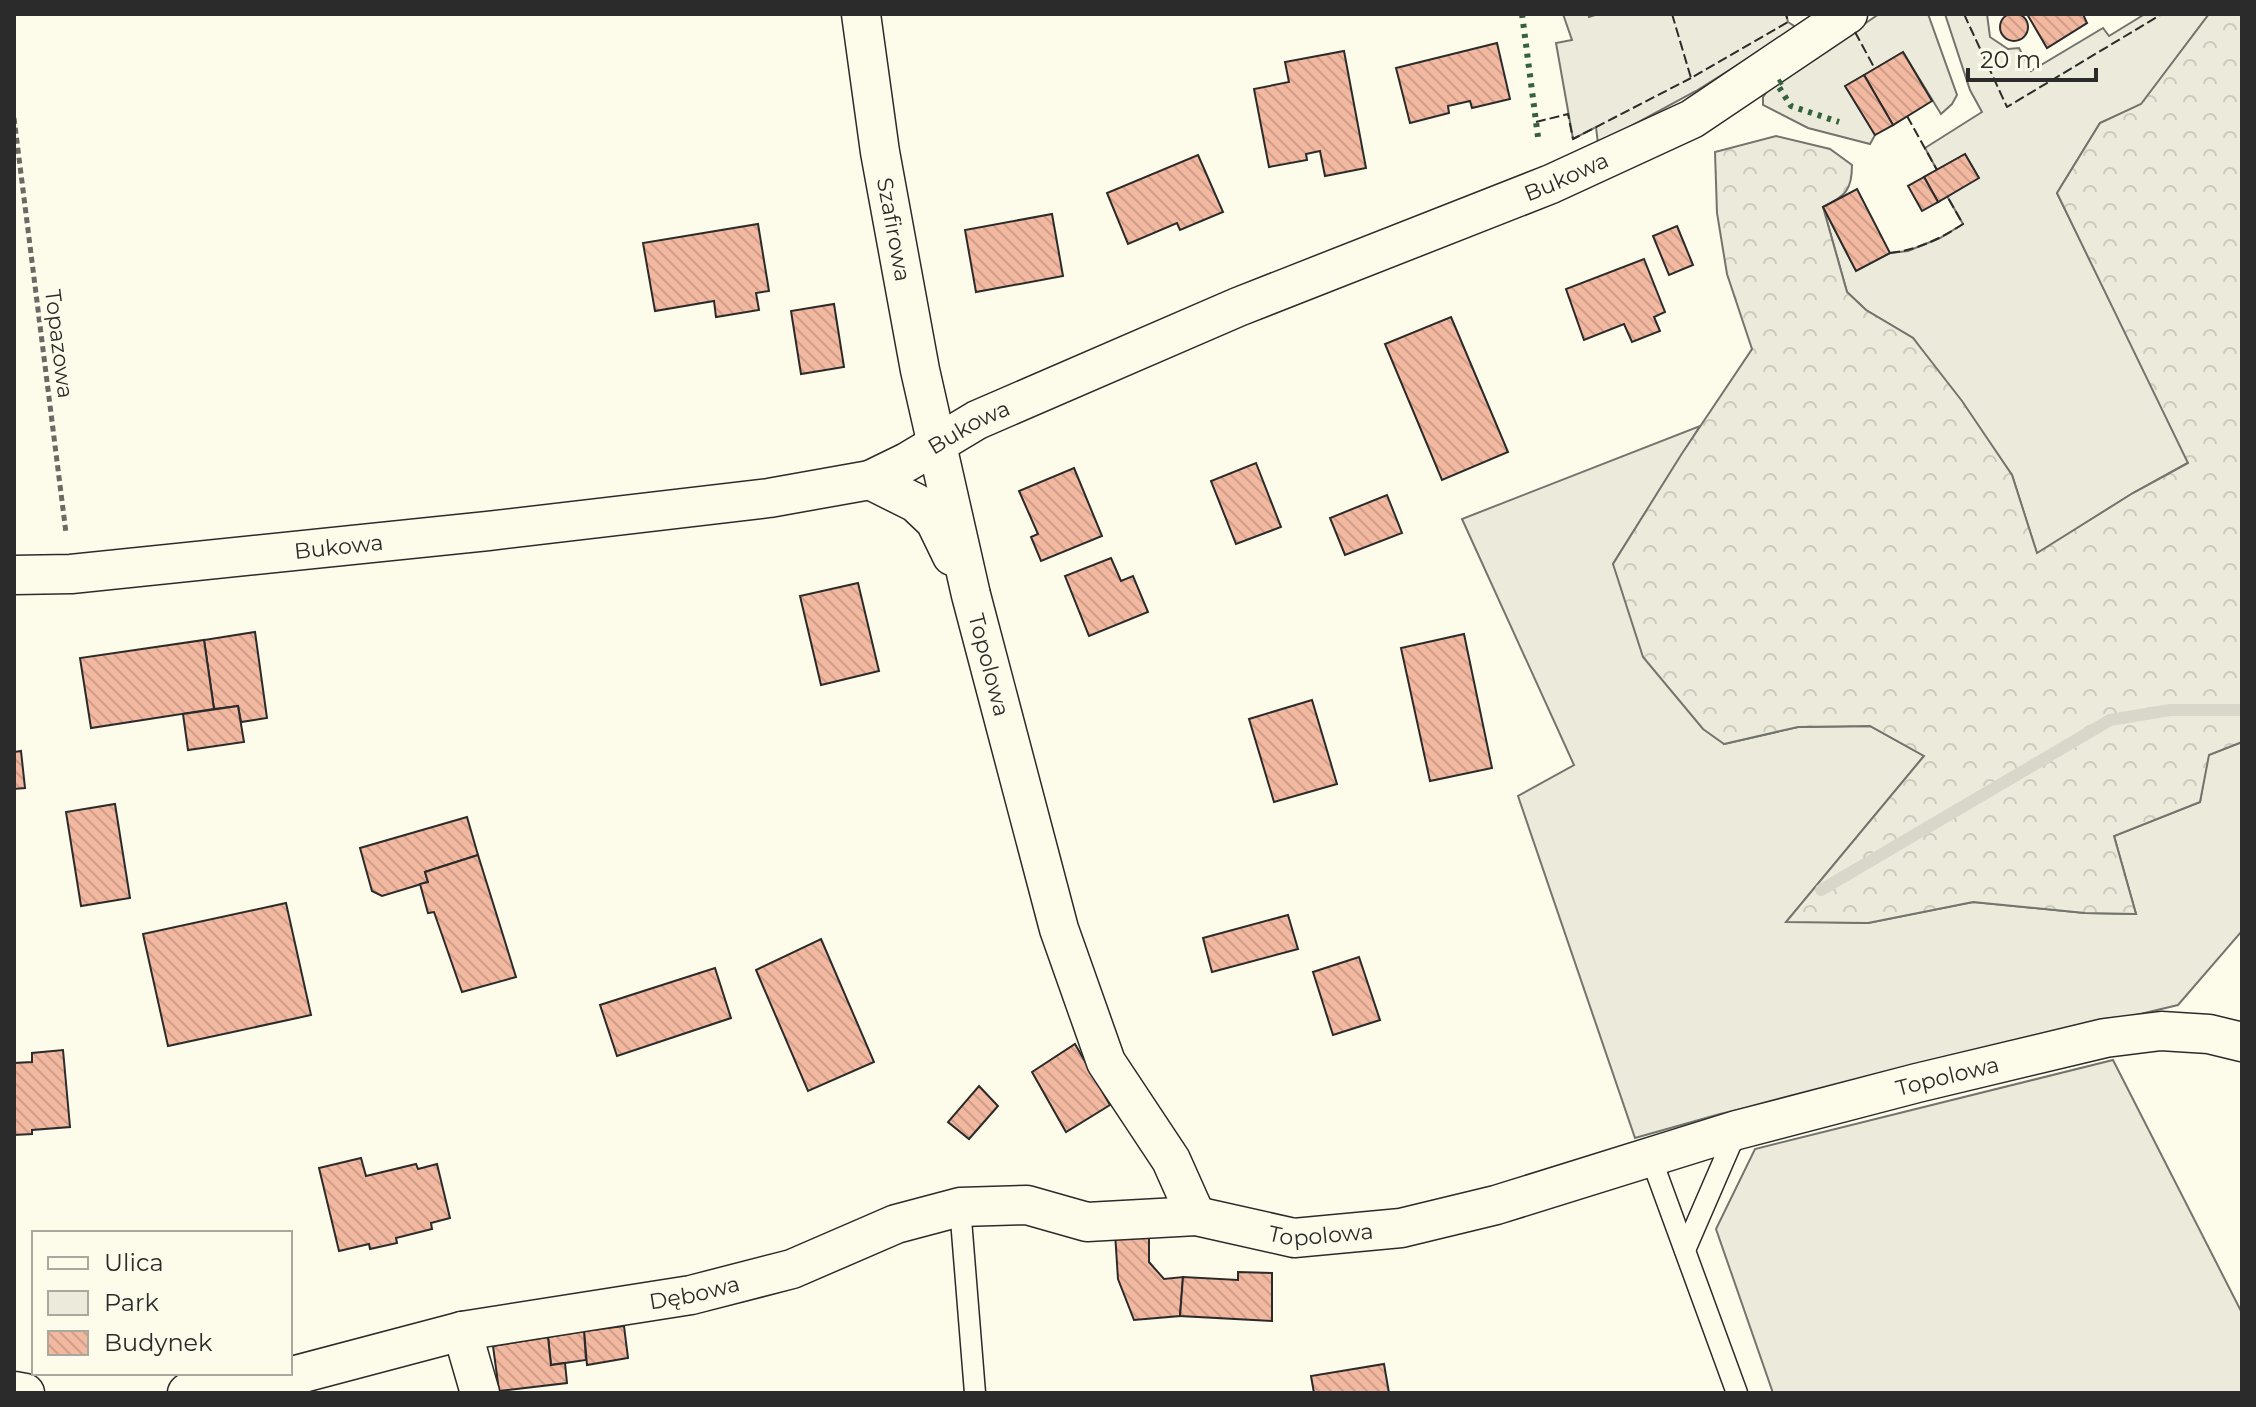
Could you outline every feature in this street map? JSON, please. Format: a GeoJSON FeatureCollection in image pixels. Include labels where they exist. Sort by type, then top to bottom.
{"type":"FeatureCollection","features":[{"type":"Feature","properties":{"kind":"street","name":"Szafirowa"},"geometry":{"type":"LineString","coordinates":[[861,14],[883,167],[920,370],[938,443]]}},
{"type":"Feature","properties":{"kind":"street","name":"Bukowa"},"geometry":{"type":"LineString","coordinates":[[14,575],[71,574],[504,529],[769,498],[870,480],[977,420],[1224,314],[1551,184],[1692,119],[1848,14]]}},
{"type":"Feature","properties":{"kind":"street","name":"Topolowa"},"geometry":{"type":"LineString","coordinates":[[938,443],[971,595],[1059,929],[1106,1062],[1171,1160],[1196,1216],[1294,1238],[1401,1228],[1496,1205],[1737,1130],[2105,1038],[2161,1031],[2209,1034],[2242,1042]]}},
{"type":"Feature","properties":{"kind":"street"},"geometry":{"type":"LineString","coordinates":[[870,480],[916,503],[935,521],[971,595]]}},
{"type":"Feature","properties":{"kind":"street","name":"Dębowa"},"geometry":{"type":"LineString","coordinates":[[187,1393],[258,1385],[462,1331],[691,1295],[792,1269],[896,1224],[960,1207],[1027,1205],[1087,1222],[1196,1216]]}},
{"type":"Feature","properties":{"kind":"street"},"geometry":{"type":"LineString","coordinates":[[462,1331],[480,1393]]}},
{"type":"Feature","properties":{"kind":"street"},"geometry":{"type":"LineString","coordinates":[[14,1391],[25,1393]]}},
{"type":"Feature","properties":{"kind":"lane"},"geometry":{"type":"LineString","coordinates":[[1685,1250],[1737,1130]]}},
{"type":"Feature","properties":{"kind":"lane"},"geometry":{"type":"LineString","coordinates":[[1651,1158],[1737,1393]]}},
{"type":"Feature","properties":{"kind":"lane"},"geometry":{"type":"LineString","coordinates":[[960,1207],[975,1393]]}},
{"type":"Feature","properties":{"kind":"path","name":"Topazowa"},"geometry":{"type":"LineString","coordinates":[[14,118],[71,574]]}},
{"type":"Feature","properties":{"kind":"green space"},"geometry":{"type":"Polygon","coordinates":[[[1563,14],[1588,14],[1589,17],[1598,14],[1786,14],[1788,22],[1794,26],[1792,31],[1696,91],[1598,144],[1596,127],[1573,139],[1556,43],[1572,40],[1563,14]]]}},
{"type":"Feature","properties":{"kind":"green space"},"geometry":{"type":"Polygon","coordinates":[[[1879,14],[1928,14],[1957,95],[1941,114],[1903,52],[1846,86],[1875,135],[1870,144],[1808,128],[1763,105],[1763,97],[1769,89],[1879,14]]]}},
{"type":"Feature","properties":{"kind":"green space"},"geometry":{"type":"Polygon","coordinates":[[[1945,14],[1987,14],[1990,37],[2008,49],[2019,48],[2031,71],[2103,28],[2109,36],[2145,14],[2209,14],[2141,105],[2100,123],[2057,193],[2189,462],[2133,493],[2037,554],[2012,475],[1913,338],[1866,310],[1847,292],[1823,207],[1856,271],[1890,253],[1908,251],[1940,238],[1963,224],[1947,196],[1978,177],[1965,154],[1937,170],[1925,148],[1982,112],[1970,90],[1945,14]]]}},
{"type":"Feature","properties":{"kind":"green space"},"geometry":{"type":"Polygon","coordinates":[[[2209,14],[2242,14],[2242,742],[2209,755],[2200,802],[2114,836],[2136,914],[2085,913],[1973,902],[1868,923],[1786,922],[1924,756],[1870,726],[1798,727],[1724,744],[1703,729],[1643,657],[1613,564],[1752,349],[1727,274],[1717,213],[1715,152],[1776,136],[1830,149],[1852,165],[1851,181],[1846,192],[1823,207],[1847,292],[1866,310],[1913,338],[1962,401],[2012,475],[2037,553],[2188,463],[2057,193],[2100,123],[2141,104],[2209,14]]]}},
{"type":"Feature","properties":{"kind":"green space"},"geometry":{"type":"Polygon","coordinates":[[[1700,426],[1613,564],[1724,744],[1798,727],[1870,726],[1924,756],[1787,921],[1868,923],[1973,902],[2085,913],[2136,914],[2114,836],[2200,802],[2208,755],[2242,742],[2242,931],[2178,1005],[1720,1114],[1635,1138],[1518,796],[1574,765],[1462,519],[1700,426]]]}},
{"type":"Feature","properties":{"kind":"green space"},"geometry":{"type":"Polygon","coordinates":[[[2113,1060],[2242,1313],[2242,1393],[1773,1393],[1716,1229],[1755,1149],[2113,1060]]]}},
{"type":"Feature","properties":{"kind":"building"},"geometry":{"type":"Polygon","coordinates":[[[2014,13],[2024,17],[2028,27],[2024,37],[2014,41],[2004,37],[2000,27],[2004,17],[2014,13]]]}},
{"type":"Feature","properties":{"kind":"building"},"geometry":{"type":"Polygon","coordinates":[[[2027,14],[2083,14],[2087,23],[2047,48],[2027,14]]]}},
{"type":"Feature","properties":{"kind":"building"},"geometry":{"type":"Polygon","coordinates":[[[1497,43],[1510,99],[1472,108],[1470,101],[1448,106],[1449,113],[1410,123],[1396,68],[1497,43]]]}},
{"type":"Feature","properties":{"kind":"building"},"geometry":{"type":"Polygon","coordinates":[[[1344,51],[1366,168],[1325,176],[1320,151],[1306,154],[1307,160],[1269,167],[1254,89],[1289,82],[1285,62],[1344,51]]]}},
{"type":"Feature","properties":{"kind":"building"},"geometry":{"type":"Polygon","coordinates":[[[1903,52],[1932,101],[1893,125],[1864,75],[1903,52]]]}},
{"type":"Feature","properties":{"kind":"building"},"geometry":{"type":"Polygon","coordinates":[[[1864,75],[1893,125],[1875,135],[1845,86],[1864,75]]]}},
{"type":"Feature","properties":{"kind":"building"},"geometry":{"type":"Polygon","coordinates":[[[1965,154],[1979,178],[1938,202],[1924,177],[1965,154]]]}},
{"type":"Feature","properties":{"kind":"building"},"geometry":{"type":"Polygon","coordinates":[[[1198,155],[1223,212],[1180,230],[1177,223],[1128,244],[1107,193],[1198,155]]]}},
{"type":"Feature","properties":{"kind":"building"},"geometry":{"type":"Polygon","coordinates":[[[1924,177],[1938,202],[1922,211],[1908,186],[1924,177]]]}},
{"type":"Feature","properties":{"kind":"building"},"geometry":{"type":"Polygon","coordinates":[[[1857,189],[1890,253],[1856,271],[1823,207],[1857,189]]]}},
{"type":"Feature","properties":{"kind":"building"},"geometry":{"type":"Polygon","coordinates":[[[1052,214],[1063,276],[976,292],[965,230],[1052,214]]]}},
{"type":"Feature","properties":{"kind":"building"},"geometry":{"type":"Polygon","coordinates":[[[758,224],[769,291],[756,293],[759,310],[716,317],[714,301],[655,311],[643,243],[758,224]]]}},
{"type":"Feature","properties":{"kind":"building"},"geometry":{"type":"Polygon","coordinates":[[[1677,226],[1693,265],[1669,275],[1653,236],[1677,226]]]}},
{"type":"Feature","properties":{"kind":"building"},"geometry":{"type":"Polygon","coordinates":[[[1644,259],[1665,312],[1654,317],[1660,331],[1632,342],[1624,324],[1584,340],[1566,289],[1644,259]]]}},
{"type":"Feature","properties":{"kind":"building"},"geometry":{"type":"Polygon","coordinates":[[[834,304],[844,367],[801,374],[791,311],[834,304]]]}},
{"type":"Feature","properties":{"kind":"building"},"geometry":{"type":"Polygon","coordinates":[[[1451,317],[1508,452],[1442,480],[1385,344],[1451,317]]]}},
{"type":"Feature","properties":{"kind":"building"},"geometry":{"type":"Polygon","coordinates":[[[1256,463],[1281,527],[1236,544],[1211,481],[1256,463]]]}},
{"type":"Feature","properties":{"kind":"building"},"geometry":{"type":"Polygon","coordinates":[[[1074,468],[1102,536],[1041,561],[1031,537],[1038,534],[1019,491],[1074,468]]]}},
{"type":"Feature","properties":{"kind":"building"},"geometry":{"type":"Polygon","coordinates":[[[1387,495],[1402,533],[1345,555],[1330,518],[1387,495]]]}},
{"type":"Feature","properties":{"kind":"building"},"geometry":{"type":"Polygon","coordinates":[[[1111,558],[1121,581],[1133,576],[1148,612],[1089,636],[1065,576],[1111,558]]]}},
{"type":"Feature","properties":{"kind":"building"},"geometry":{"type":"Polygon","coordinates":[[[858,583],[879,671],[821,685],[800,596],[858,583]]]}},
{"type":"Feature","properties":{"kind":"building"},"geometry":{"type":"Polygon","coordinates":[[[255,632],[267,718],[241,722],[238,706],[214,709],[204,640],[255,632]]]}},
{"type":"Feature","properties":{"kind":"building"},"geometry":{"type":"Polygon","coordinates":[[[1464,634],[1492,768],[1430,781],[1401,648],[1464,634]]]}},
{"type":"Feature","properties":{"kind":"building"},"geometry":{"type":"Polygon","coordinates":[[[204,640],[214,709],[91,728],[80,658],[204,640]]]}},
{"type":"Feature","properties":{"kind":"building"},"geometry":{"type":"Polygon","coordinates":[[[1312,700],[1337,784],[1274,802],[1249,719],[1312,700]]]}},
{"type":"Feature","properties":{"kind":"building"},"geometry":{"type":"Polygon","coordinates":[[[238,706],[244,742],[188,750],[183,714],[238,706]]]}},
{"type":"Feature","properties":{"kind":"building"},"geometry":{"type":"Polygon","coordinates":[[[21,751],[25,788],[14,789],[14,752],[21,751]]]}},
{"type":"Feature","properties":{"kind":"building"},"geometry":{"type":"Polygon","coordinates":[[[115,804],[130,898],[81,906],[66,812],[115,804]]]}},
{"type":"Feature","properties":{"kind":"building"},"geometry":{"type":"Polygon","coordinates":[[[467,817],[478,855],[425,872],[428,882],[382,896],[372,891],[360,848],[467,817]]]}},
{"type":"Feature","properties":{"kind":"building"},"geometry":{"type":"Polygon","coordinates":[[[478,855],[516,977],[462,992],[434,912],[428,913],[420,884],[428,882],[425,872],[478,855]]]}},
{"type":"Feature","properties":{"kind":"building"},"geometry":{"type":"Polygon","coordinates":[[[286,903],[311,1015],[168,1046],[143,934],[286,903]]]}},
{"type":"Feature","properties":{"kind":"building"},"geometry":{"type":"Polygon","coordinates":[[[1288,915],[1298,949],[1212,972],[1203,938],[1288,915]]]}},
{"type":"Feature","properties":{"kind":"building"},"geometry":{"type":"Polygon","coordinates":[[[821,939],[874,1062],[808,1091],[756,970],[821,939]]]}},
{"type":"Feature","properties":{"kind":"building"},"geometry":{"type":"Polygon","coordinates":[[[1359,957],[1380,1020],[1333,1035],[1313,972],[1359,957]]]}},
{"type":"Feature","properties":{"kind":"building"},"geometry":{"type":"Polygon","coordinates":[[[715,968],[731,1018],[617,1056],[600,1005],[715,968]]]}},
{"type":"Feature","properties":{"kind":"building"},"geometry":{"type":"Polygon","coordinates":[[[1075,1044],[1110,1105],[1066,1132],[1032,1072],[1075,1044]]]}},
{"type":"Feature","properties":{"kind":"building"},"geometry":{"type":"Polygon","coordinates":[[[63,1050],[70,1127],[32,1130],[32,1134],[14,1135],[14,1063],[32,1062],[32,1053],[63,1050]]]}},
{"type":"Feature","properties":{"kind":"building"},"geometry":{"type":"Polygon","coordinates":[[[979,1086],[998,1106],[969,1139],[948,1122],[979,1086]]]}},
{"type":"Feature","properties":{"kind":"building"},"geometry":{"type":"Polygon","coordinates":[[[361,1158],[366,1176],[416,1164],[418,1169],[437,1164],[450,1218],[431,1223],[432,1229],[396,1238],[397,1243],[370,1249],[369,1244],[339,1251],[319,1168],[361,1158]]]}},
{"type":"Feature","properties":{"kind":"building"},"geometry":{"type":"Polygon","coordinates":[[[1115,1233],[1149,1234],[1149,1262],[1164,1279],[1183,1277],[1180,1316],[1134,1320],[1118,1279],[1115,1233]]]}},
{"type":"Feature","properties":{"kind":"building"},"geometry":{"type":"Polygon","coordinates":[[[1238,1272],[1272,1273],[1272,1321],[1180,1316],[1183,1277],[1238,1280],[1238,1272]]]}},
{"type":"Feature","properties":{"kind":"building"},"geometry":{"type":"Polygon","coordinates":[[[624,1326],[628,1358],[587,1365],[584,1331],[624,1326]]]}},
{"type":"Feature","properties":{"kind":"building"},"geometry":{"type":"Polygon","coordinates":[[[584,1331],[586,1360],[551,1365],[548,1337],[584,1331]]]}},
{"type":"Feature","properties":{"kind":"building"},"geometry":{"type":"Polygon","coordinates":[[[548,1337],[551,1365],[565,1363],[567,1383],[499,1391],[493,1346],[548,1337]]]}},
{"type":"Feature","properties":{"kind":"building"},"geometry":{"type":"Polygon","coordinates":[[[1384,1364],[1389,1393],[1314,1393],[1311,1376],[1384,1364]]]}},
{"type":"Feature","properties":{"kind":"waterway"},"geometry":{"type":"LineString","coordinates":[[1821,890],[2110,720],[2170,710],[2242,710]]}},
{"type":"Feature","properties":{"kind":"hedge"},"geometry":{"type":"LineString","coordinates":[[1522,14],[1538,137]]}},
{"type":"Feature","properties":{"kind":"hedge"},"geometry":{"type":"LineString","coordinates":[[1782,81],[1777,84],[1791,106],[1839,122]]}},
{"type":"Feature","properties":{"kind":"fence"},"geometry":{"type":"LineString","coordinates":[[1672,14],[1691,78],[1788,22],[1786,14]]}},
{"type":"Feature","properties":{"kind":"fence"},"geometry":{"type":"LineString","coordinates":[[1964,14],[2007,107],[2162,14]]}},
{"type":"Feature","properties":{"kind":"fence"},"geometry":{"type":"LineString","coordinates":[[1855,32],[1875,69]]}},
{"type":"Feature","properties":{"kind":"fence"},"geometry":{"type":"LineString","coordinates":[[1536,122],[1568,114],[1573,139],[1691,78]]}},
{"type":"Feature","properties":{"kind":"fence"},"geometry":{"type":"LineString","coordinates":[[1907,116],[1937,170]]}},
{"type":"Feature","properties":{"kind":"fence"},"geometry":{"type":"LineString","coordinates":[[1890,253],[1928,243],[1963,224],[1947,196]]}}]}
